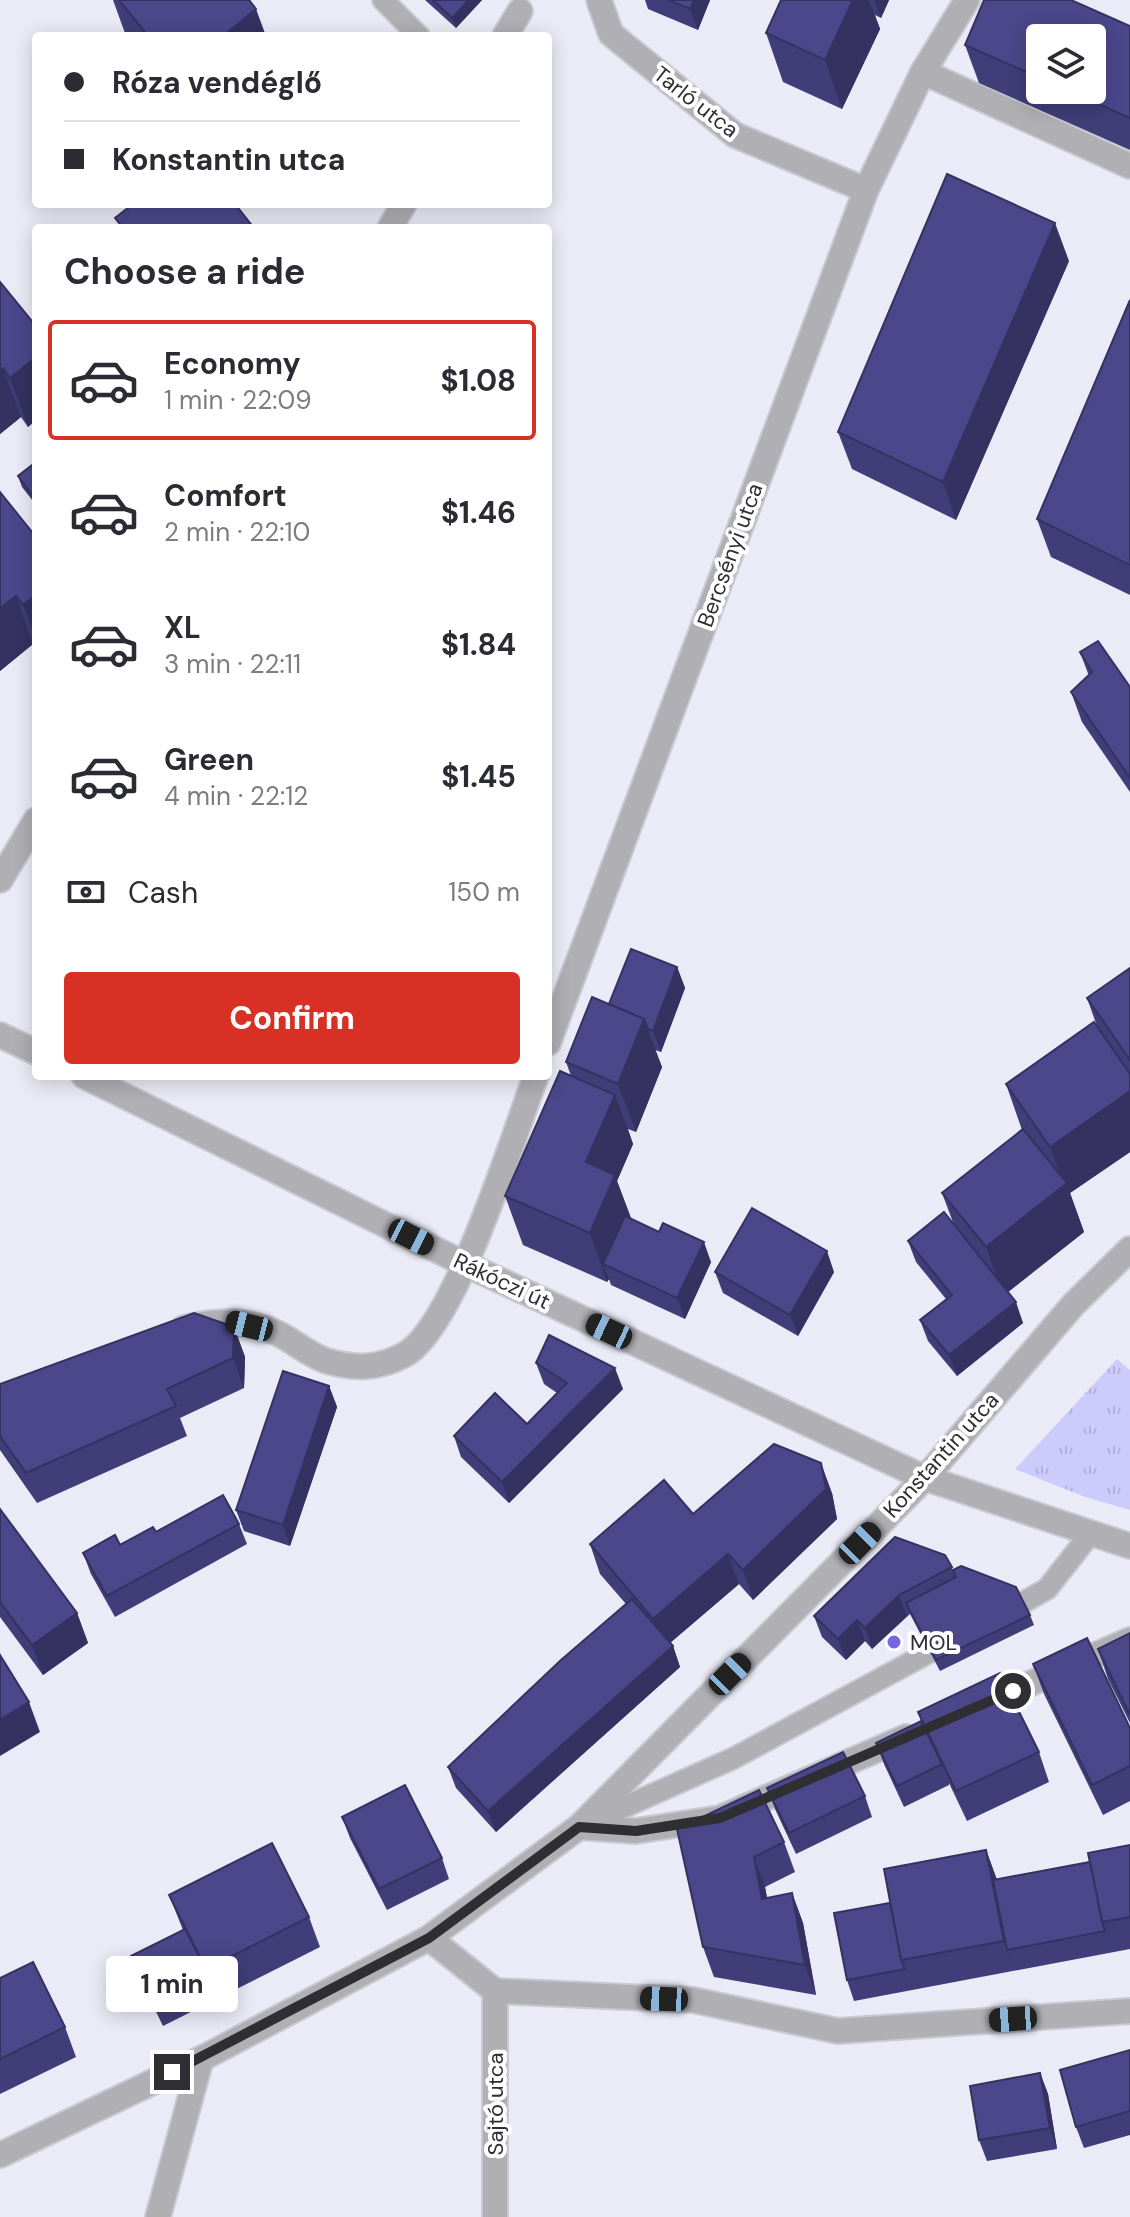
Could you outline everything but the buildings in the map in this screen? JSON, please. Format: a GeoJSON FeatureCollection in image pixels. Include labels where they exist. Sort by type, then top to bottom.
{"type":"FeatureCollection","features":[{"type":"Feature","properties":{"kind":"street","name":"Tarló utca"},"geometry":{"type":"LineString","coordinates":[[599,0],[611,34],[735,135],[866,190]]}},
{"type":"Feature","properties":{"kind":"street","name":"Bercsényi utca"},"geometry":{"type":"LineString","coordinates":[[552,1032],[866,190],[923,72],[967,0]]}},
{"type":"Feature","properties":{"kind":"street"},"geometry":{"type":"LineString","coordinates":[[507,32],[520,11]]}},
{"type":"Feature","properties":{"kind":"street"},"geometry":{"type":"LineString","coordinates":[[923,72],[1130,166]]}},
{"type":"Feature","properties":{"kind":"street"},"geometry":{"type":"LineString","coordinates":[[0,880],[32,827]]}},
{"type":"Feature","properties":{"kind":"street"},"geometry":{"type":"LineString","coordinates":[[0,1035],[32,1050]]}},
{"type":"Feature","properties":{"kind":"street","name":"Rákóczi út"},"geometry":{"type":"LineString","coordinates":[[92,1080],[465,1264],[925,1478],[1130,1546]]}},
{"type":"Feature","properties":{"kind":"street"},"geometry":{"type":"LineString","coordinates":[[162,1333],[222,1319],[276,1332],[324,1360],[369,1369],[406,1355],[442,1314],[465,1264],[534,1080]]}},
{"type":"Feature","properties":{"kind":"street","name":"Konstantin utca"},"geometry":{"type":"LineString","coordinates":[[0,2155],[201,2059],[429,1938],[579,1827],[925,1478],[1073,1305],[1130,1249]]}},
{"type":"Feature","properties":{"kind":"street"},"geometry":{"type":"LineString","coordinates":[[954,1716],[1130,1640]]}},
{"type":"Feature","properties":{"kind":"street"},"geometry":{"type":"LineString","coordinates":[[579,1827],[636,1831],[720,1818],[925,1729]]}},
{"type":"Feature","properties":{"kind":"street"},"geometry":{"type":"LineString","coordinates":[[429,1938],[495,1991],[693,2000],[838,2031],[1130,2011]]}},
{"type":"Feature","properties":{"kind":"street","name":"Sajtó utca"},"geometry":{"type":"LineString","coordinates":[[495,1991],[495,2217]]}},
{"type":"Feature","properties":{"kind":"street"},"geometry":{"type":"LineString","coordinates":[[158,2217],[201,2059]]}},
{"type":"Feature","properties":{"kind":"lane"},"geometry":{"type":"LineString","coordinates":[[383,0],[415,32]]}},
{"type":"Feature","properties":{"kind":"lane"},"geometry":{"type":"LineString","coordinates":[[1022,1603],[1047,1589],[1091,1533]]}},
{"type":"Feature","properties":{"kind":"lane"},"geometry":{"type":"LineString","coordinates":[[579,1827],[734,1758],[930,1652]]}},
{"type":"Feature","properties":{"kind":"green space"},"geometry":{"type":"Polygon","coordinates":[[[1117,1359],[1130,1370],[1130,1510],[1085,1497],[1015,1469],[1117,1359]]]}},
{"type":"Feature","properties":{"kind":"place","name":"MOL"},"geometry":{"type":"Point","coordinates":[894,1642]}},
{"type":"Feature","properties":{"kind":"route"},"geometry":{"type":"LineString","coordinates":[[172,2072],[429,1938],[579,1827],[636,1831],[720,1818],[1013,1691]]}}]}
